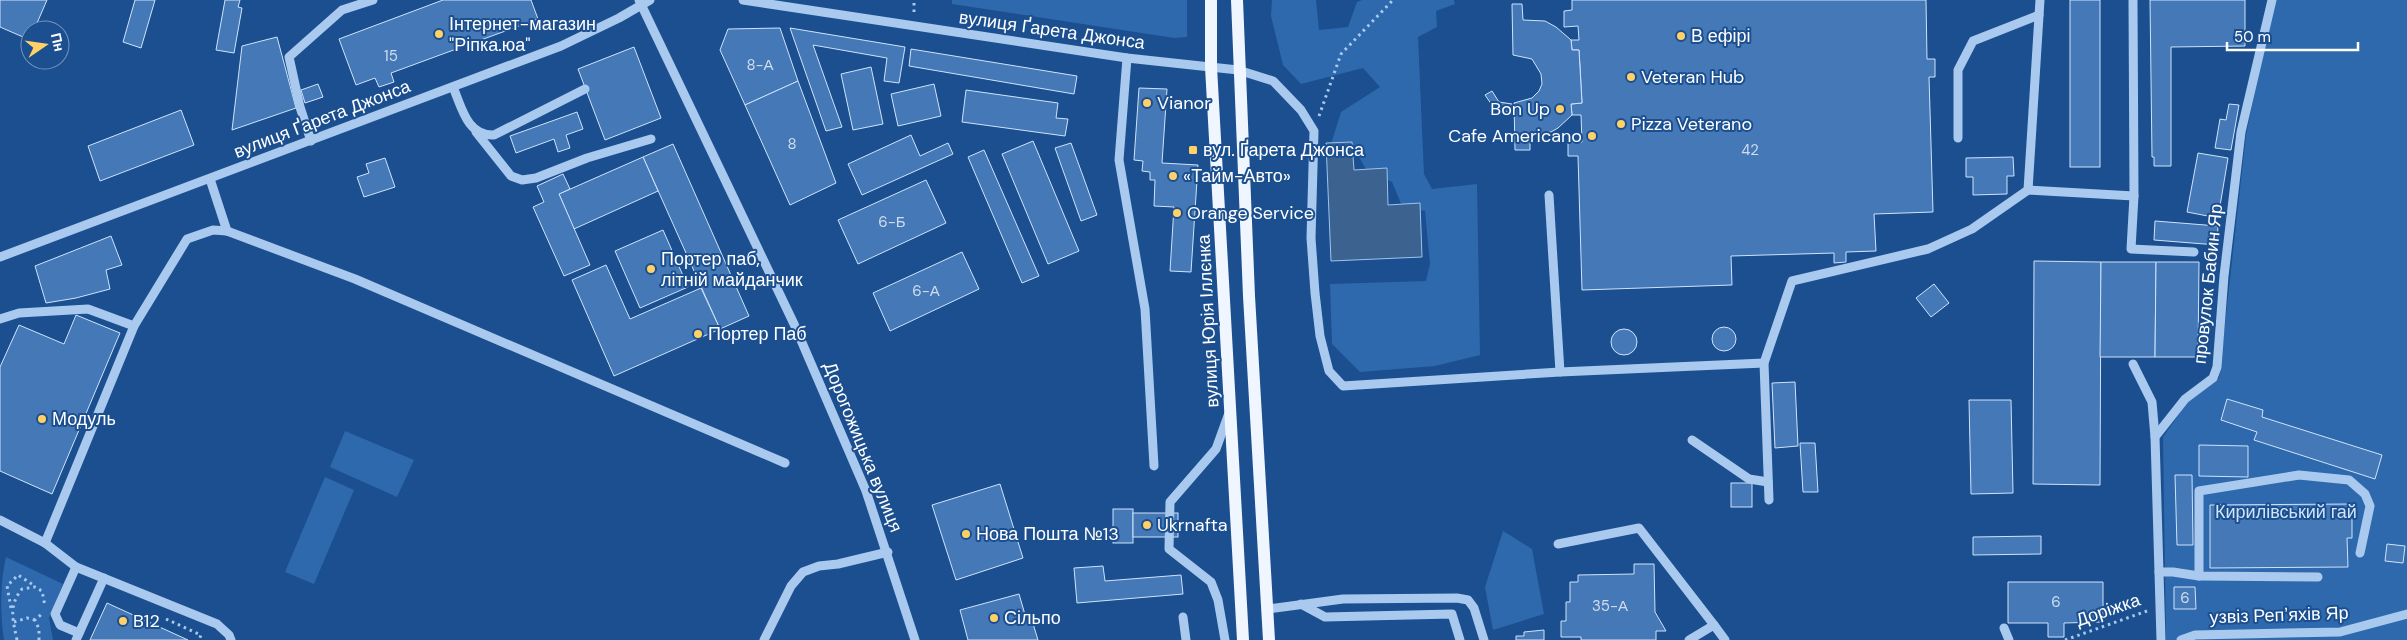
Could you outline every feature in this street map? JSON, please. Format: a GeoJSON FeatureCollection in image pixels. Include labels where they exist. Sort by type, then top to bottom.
{"type":"FeatureCollection","features":[{"type":"Feature","properties":{"kind":"main road","name":"вулиця Юрія Іллєнка"},"geometry":{"type":"LineString","coordinates":[[1211,0],[1211,67],[1243,640]]}},
{"type":"Feature","properties":{"kind":"main road"},"geometry":{"type":"LineString","coordinates":[[1237,0],[1238,70],[1270,640]]}},
{"type":"Feature","properties":{"kind":"street"},"geometry":{"type":"LineString","coordinates":[[311,141],[300,108],[289,57],[342,10],[373,0]]}},
{"type":"Feature","properties":{"kind":"street","name":"вулиця Ґарета Джонса"},"geometry":{"type":"LineString","coordinates":[[743,0],[1127,58],[1238,70],[1273,81],[1301,110],[1314,131]]}},
{"type":"Feature","properties":{"kind":"street"},"geometry":{"type":"LineString","coordinates":[[2028,190],[2040,0]]}},
{"type":"Feature","properties":{"kind":"street"},"geometry":{"type":"LineString","coordinates":[[2133,0],[2134,196],[2131,249],[2194,252]]}},
{"type":"Feature","properties":{"kind":"street","name":"провулок Бабин Яр"},"geometry":{"type":"LineString","coordinates":[[2154,437],[2185,398],[2213,378],[2216,367],[2224,276],[2241,132],[2272,0]]}},
{"type":"Feature","properties":{"kind":"street","name":"вулиця Ґарета Джонса"},"geometry":{"type":"LineString","coordinates":[[0,257],[561,46],[619,18],[643,1]]}},
{"type":"Feature","properties":{"kind":"street","name":"Дорогожицька вулиця"},"geometry":{"type":"LineString","coordinates":[[643,1],[794,324],[866,491],[888,552],[915,640]]}},
{"type":"Feature","properties":{"kind":"street"},"geometry":{"type":"LineString","coordinates":[[1958,138],[1958,70],[1973,41],[2039,15]]}},
{"type":"Feature","properties":{"kind":"street"},"geometry":{"type":"LineString","coordinates":[[1127,58],[1119,160],[1145,308],[1154,466]]}},
{"type":"Feature","properties":{"kind":"street"},"geometry":{"type":"LineString","coordinates":[[453,87],[468,123],[512,176],[522,180],[536,178],[587,158],[651,139]]}},
{"type":"Feature","properties":{"kind":"street"},"geometry":{"type":"LineString","coordinates":[[476,132],[494,135],[585,89]]}},
{"type":"Feature","properties":{"kind":"street"},"geometry":{"type":"LineString","coordinates":[[1314,131],[1311,200],[1315,293],[1320,336],[1329,371],[1343,386],[1560,372],[1764,363]]}},
{"type":"Feature","properties":{"kind":"street"},"geometry":{"type":"LineString","coordinates":[[210,179],[227,231]]}},
{"type":"Feature","properties":{"kind":"street"},"geometry":{"type":"LineString","coordinates":[[1769,500],[1764,363],[1792,281],[1928,249],[1972,229],[2028,190],[2134,196]]}},
{"type":"Feature","properties":{"kind":"street"},"geometry":{"type":"LineString","coordinates":[[1549,195],[1560,372]]}},
{"type":"Feature","properties":{"kind":"street"},"geometry":{"type":"LineString","coordinates":[[45,543],[134,326],[187,239],[213,230],[227,231],[355,279],[785,463]]}},
{"type":"Feature","properties":{"kind":"street"},"geometry":{"type":"LineString","coordinates":[[0,320],[19,313],[88,308],[134,326]]}},
{"type":"Feature","properties":{"kind":"street"},"geometry":{"type":"LineString","coordinates":[[2133,364],[2152,402],[2161,640]]}},
{"type":"Feature","properties":{"kind":"street"},"geometry":{"type":"LineString","coordinates":[[1226,640],[1218,600],[1210,582],[1169,549],[1170,502],[1216,449],[1230,408]]}},
{"type":"Feature","properties":{"kind":"street"},"geometry":{"type":"LineString","coordinates":[[1692,440],[1749,479],[1768,482]]}},
{"type":"Feature","properties":{"kind":"street"},"geometry":{"type":"LineString","coordinates":[[2199,576],[2199,491],[2299,474],[2349,480],[2365,494],[2370,506],[2360,553]]}},
{"type":"Feature","properties":{"kind":"street"},"geometry":{"type":"LineString","coordinates":[[0,520],[45,543],[76,567],[217,624],[229,635],[231,640]]}},
{"type":"Feature","properties":{"kind":"street"},"geometry":{"type":"LineString","coordinates":[[1558,544],[1639,528],[1725,640]]}},
{"type":"Feature","properties":{"kind":"street"},"geometry":{"type":"LineString","coordinates":[[764,640],[791,586],[803,572],[819,566],[838,564],[888,552]]}},
{"type":"Feature","properties":{"kind":"street"},"geometry":{"type":"LineString","coordinates":[[76,567],[55,614],[60,625],[78,636],[104,578]]}},
{"type":"Feature","properties":{"kind":"street"},"geometry":{"type":"LineString","coordinates":[[2159,572],[2199,576],[2318,577]]}},
{"type":"Feature","properties":{"kind":"street"},"geometry":{"type":"LineString","coordinates":[[1268,609],[1342,599],[1457,598],[1468,600],[1474,608],[1484,640]]}},
{"type":"Feature","properties":{"kind":"street"},"geometry":{"type":"LineString","coordinates":[[1301,604],[1325,616],[1452,614],[1460,640]]}},
{"type":"Feature","properties":{"kind":"street","name":"узвіз Репʼяхів Яр"},"geometry":{"type":"LineString","coordinates":[[2182,640],[2195,635],[2340,632],[2407,614]]}},
{"type":"Feature","properties":{"kind":"street"},"geometry":{"type":"LineString","coordinates":[[1183,617],[1186,640]]}},
{"type":"Feature","properties":{"kind":"street"},"geometry":{"type":"LineString","coordinates":[[1689,640],[1714,625]]}},
{"type":"Feature","properties":{"kind":"street"},"geometry":{"type":"LineString","coordinates":[[2004,628],[2008,640]]}},
{"type":"Feature","properties":{"kind":"path"},"geometry":{"type":"LineString","coordinates":[[914,0],[914,12]]}},
{"type":"Feature","properties":{"kind":"path"},"geometry":{"type":"LineString","coordinates":[[1314,131],[1341,54],[1393,0]]}},
{"type":"Feature","properties":{"kind":"path"},"geometry":{"type":"LineString","coordinates":[[17,640],[7,586],[18,575],[42,591],[46,610],[35,620]]}},
{"type":"Feature","properties":{"kind":"path"},"geometry":{"type":"LineString","coordinates":[[11,609],[22,588],[35,587]]}},
{"type":"Feature","properties":{"kind":"path","name":"Доріжка"},"geometry":{"type":"LineString","coordinates":[[2064,640],[2160,607]]}},
{"type":"Feature","properties":{"kind":"path"},"geometry":{"type":"LineString","coordinates":[[158,616],[201,635],[199,640]]}},
{"type":"Feature","properties":{"kind":"path"},"geometry":{"type":"LineString","coordinates":[[14,622],[27,618],[35,620]]}},
{"type":"Feature","properties":{"kind":"path"},"geometry":{"type":"LineString","coordinates":[[35,620],[39,629],[39,640]]}},
{"type":"Feature","properties":{"kind":"green space"},"geometry":{"type":"Polygon","coordinates":[[[952,0],[1187,0],[1187,37],[1174,38],[952,4],[952,0]]]}},
{"type":"Feature","properties":{"kind":"green space"},"geometry":{"type":"Polygon","coordinates":[[[1272,0],[1316,0],[1319,30],[1348,27],[1357,2],[1362,0],[1454,0],[1455,4],[1436,11],[1437,27],[1418,37],[1424,174],[1432,189],[1477,184],[1480,355],[1435,366],[1360,372],[1332,344],[1330,284],[1426,281],[1430,264],[1425,211],[1402,206],[1392,182],[1367,171],[1354,148],[1331,144],[1341,112],[1380,87],[1363,68],[1301,84],[1283,65],[1271,16],[1272,0]]]}},
{"type":"Feature","properties":{"kind":"green space","name":"Кирилівський гай"},"geometry":{"type":"Polygon","coordinates":[[[2274,0],[2407,0],[2407,640],[2166,640],[2163,437],[2188,401],[2219,378],[2246,135],[2274,0]]]}},
{"type":"Feature","properties":{"kind":"green space"},"geometry":{"type":"Polygon","coordinates":[[[345,431],[414,460],[397,497],[330,467],[345,431]]]}},
{"type":"Feature","properties":{"kind":"green space"},"geometry":{"type":"Polygon","coordinates":[[[325,477],[354,490],[314,584],[285,572],[325,477]]]}},
{"type":"Feature","properties":{"kind":"green space"},"geometry":{"type":"Polygon","coordinates":[[[1503,531],[1532,549],[1544,614],[1493,630],[1485,587],[1503,531]]]}},
{"type":"Feature","properties":{"kind":"green space"},"geometry":{"type":"Polygon","coordinates":[[[6,557],[63,584],[49,618],[53,640],[4,640],[1,598],[6,557]]]}},
{"type":"Feature","properties":{"kind":"shaded area"},"geometry":{"type":"Polygon","coordinates":[[[1352,142],[1354,170],[1387,168],[1388,205],[1420,203],[1422,257],[1331,261],[1326,143],[1352,142]]]}},
{"type":"Feature","properties":{"kind":"building"},"geometry":{"type":"Polygon","coordinates":[[[0,0],[47,0],[38,20],[20,20],[20,36],[0,27],[0,0]]]}},
{"type":"Feature","properties":{"kind":"building"},"geometry":{"type":"Polygon","coordinates":[[[135,0],[155,0],[141,48],[123,42],[135,0]]]}},
{"type":"Feature","properties":{"kind":"building"},"geometry":{"type":"Polygon","coordinates":[[[225,0],[240,0],[238,7],[242,8],[234,53],[216,50],[225,0]]]}},
{"type":"Feature","properties":{"kind":"building"},"geometry":{"type":"Polygon","coordinates":[[[443,0],[531,0],[538,19],[391,73],[394,82],[379,87],[375,78],[356,85],[339,39],[443,0]]]}},
{"type":"Feature","properties":{"kind":"building"},"geometry":{"type":"Polygon","coordinates":[[[1572,0],[1926,0],[1927,59],[1935,59],[1935,77],[1929,77],[1933,212],[1874,214],[1876,251],[1846,252],[1846,262],[1834,263],[1834,253],[1731,256],[1732,285],[1582,290],[1578,156],[1568,156],[1568,143],[1582,142],[1581,115],[1572,115],[1571,104],[1582,103],[1579,50],[1572,50],[1571,40],[1579,40],[1578,26],[1564,27],[1564,11],[1572,10],[1572,0]]]}},
{"type":"Feature","properties":{"kind":"building"},"geometry":{"type":"Polygon","coordinates":[[[2070,0],[2100,0],[2100,167],[2070,167],[2070,0]]]}},
{"type":"Feature","properties":{"kind":"building"},"geometry":{"type":"Polygon","coordinates":[[[2150,0],[2245,0],[2245,46],[2171,47],[2171,166],[2154,166],[2154,157],[2152,157],[2150,0]]]}},
{"type":"Feature","properties":{"kind":"building"},"geometry":{"type":"Polygon","coordinates":[[[1512,4],[1522,4],[1523,20],[1545,21],[1556,27],[1571,40],[1572,50],[1579,50],[1582,103],[1571,104],[1572,115],[1558,128],[1551,132],[1530,135],[1530,150],[1515,150],[1514,103],[1532,98],[1539,91],[1542,84],[1541,74],[1532,59],[1513,55],[1512,4]]]}},
{"type":"Feature","properties":{"kind":"building"},"geometry":{"type":"Polygon","coordinates":[[[780,28],[798,81],[745,105],[720,50],[728,29],[780,28]]]}},
{"type":"Feature","properties":{"kind":"building"},"geometry":{"type":"Polygon","coordinates":[[[790,28],[905,47],[899,83],[884,81],[887,58],[813,45],[842,127],[826,131],[790,28]]]}},
{"type":"Feature","properties":{"kind":"building"},"geometry":{"type":"Polygon","coordinates":[[[277,37],[296,108],[232,130],[242,46],[277,37]]]}},
{"type":"Feature","properties":{"kind":"building"},"geometry":{"type":"Polygon","coordinates":[[[634,47],[661,118],[605,140],[578,69],[634,47]]]}},
{"type":"Feature","properties":{"kind":"building"},"geometry":{"type":"Polygon","coordinates":[[[911,49],[1077,76],[1074,94],[909,66],[911,49]]]}},
{"type":"Feature","properties":{"kind":"building"},"geometry":{"type":"Polygon","coordinates":[[[871,67],[883,124],[853,130],[841,74],[871,67]]]}},
{"type":"Feature","properties":{"kind":"building"},"geometry":{"type":"Polygon","coordinates":[[[798,81],[836,183],[790,205],[745,105],[798,81]]]}},
{"type":"Feature","properties":{"kind":"building"},"geometry":{"type":"Polygon","coordinates":[[[318,84],[323,97],[305,103],[301,90],[318,84]]]}},
{"type":"Feature","properties":{"kind":"building"},"geometry":{"type":"Polygon","coordinates":[[[934,84],[941,116],[898,126],[891,94],[934,84]]]}},
{"type":"Feature","properties":{"kind":"building","name":"«Тайм-Авто»"},"geometry":{"type":"Polygon","coordinates":[[[1139,88],[1167,89],[1162,163],[1198,165],[1191,272],[1170,271],[1174,207],[1154,206],[1155,180],[1150,180],[1150,172],[1142,171],[1143,161],[1134,160],[1139,88]]]}},
{"type":"Feature","properties":{"kind":"building"},"geometry":{"type":"Polygon","coordinates":[[[966,90],[1058,103],[1056,118],[1068,119],[1065,136],[962,122],[966,90]]]}},
{"type":"Feature","properties":{"kind":"building"},"geometry":{"type":"Polygon","coordinates":[[[1492,91],[1499,102],[1512,104],[1512,111],[1505,112],[1494,108],[1485,95],[1492,91]]]}},
{"type":"Feature","properties":{"kind":"building"},"geometry":{"type":"Polygon","coordinates":[[[2229,104],[2239,105],[2231,150],[2215,148],[2220,119],[2226,120],[2229,104]]]}},
{"type":"Feature","properties":{"kind":"building"},"geometry":{"type":"Polygon","coordinates":[[[181,110],[194,145],[100,181],[88,146],[181,110]]]}},
{"type":"Feature","properties":{"kind":"building"},"geometry":{"type":"Polygon","coordinates":[[[577,112],[583,129],[566,135],[570,148],[558,152],[554,139],[516,153],[510,136],[577,112]]]}},
{"type":"Feature","properties":{"kind":"building"},"geometry":{"type":"Polygon","coordinates":[[[911,135],[920,156],[948,143],[953,154],[862,195],[848,164],[911,135]]]}},
{"type":"Feature","properties":{"kind":"building"},"geometry":{"type":"Polygon","coordinates":[[[1033,141],[1079,251],[1048,264],[1002,154],[1033,141]]]}},
{"type":"Feature","properties":{"kind":"building"},"geometry":{"type":"Polygon","coordinates":[[[1071,143],[1097,215],[1081,221],[1055,148],[1071,143]]]}},
{"type":"Feature","properties":{"kind":"building"},"geometry":{"type":"Polygon","coordinates":[[[673,144],[749,316],[720,329],[643,157],[673,144]]]}},
{"type":"Feature","properties":{"kind":"building"},"geometry":{"type":"Polygon","coordinates":[[[984,150],[1039,276],[1022,283],[968,157],[984,150]]]}},
{"type":"Feature","properties":{"kind":"building"},"geometry":{"type":"Polygon","coordinates":[[[2198,153],[2228,158],[2218,218],[2187,212],[2198,153]]]}},
{"type":"Feature","properties":{"kind":"building"},"geometry":{"type":"Polygon","coordinates":[[[643,157],[658,191],[574,229],[559,194],[643,157]]]}},
{"type":"Feature","properties":{"kind":"building"},"geometry":{"type":"Polygon","coordinates":[[[2013,157],[2014,176],[2007,176],[2007,194],[1973,195],[1973,177],[1966,177],[1966,158],[2013,157]]]}},
{"type":"Feature","properties":{"kind":"building"},"geometry":{"type":"Polygon","coordinates":[[[385,158],[395,187],[364,197],[357,177],[369,173],[366,164],[385,158]]]}},
{"type":"Feature","properties":{"kind":"building"},"geometry":{"type":"Polygon","coordinates":[[[563,174],[570,189],[559,194],[590,265],[564,276],[533,207],[544,202],[537,186],[563,174]]]}},
{"type":"Feature","properties":{"kind":"building"},"geometry":{"type":"Polygon","coordinates":[[[926,180],[946,223],[858,264],[838,220],[926,180]]]}},
{"type":"Feature","properties":{"kind":"building"},"geometry":{"type":"Polygon","coordinates":[[[2155,221],[2218,226],[2217,245],[2154,240],[2155,221]]]}},
{"type":"Feature","properties":{"kind":"building","name":"Портер паб, літній майданчик"},"geometry":{"type":"Polygon","coordinates":[[[663,230],[688,287],[640,308],[615,251],[663,230]]]}},
{"type":"Feature","properties":{"kind":"building"},"geometry":{"type":"Polygon","coordinates":[[[111,236],[122,265],[106,270],[110,289],[76,298],[46,303],[35,266],[111,236]]]}},
{"type":"Feature","properties":{"kind":"building"},"geometry":{"type":"Polygon","coordinates":[[[962,252],[979,289],[890,331],[873,293],[962,252]]]}},
{"type":"Feature","properties":{"kind":"building"},"geometry":{"type":"Polygon","coordinates":[[[2034,261],[2101,262],[2100,485],[2033,484],[2034,261]]]}},
{"type":"Feature","properties":{"kind":"building"},"geometry":{"type":"Polygon","coordinates":[[[2101,262],[2156,262],[2155,357],[2100,357],[2101,262]]]}},
{"type":"Feature","properties":{"kind":"building"},"geometry":{"type":"Polygon","coordinates":[[[2156,262],[2199,262],[2198,357],[2155,357],[2156,262]]]}},
{"type":"Feature","properties":{"kind":"building"},"geometry":{"type":"Polygon","coordinates":[[[606,265],[630,319],[701,288],[720,329],[614,376],[572,280],[606,265]]]}},
{"type":"Feature","properties":{"kind":"building"},"geometry":{"type":"Polygon","coordinates":[[[1934,284],[1949,303],[1931,317],[1916,298],[1934,284]]]}},
{"type":"Feature","properties":{"kind":"building","name":"Модуль"},"geometry":{"type":"Polygon","coordinates":[[[76,315],[120,333],[52,494],[0,471],[0,367],[19,325],[64,344],[76,315]]]}},
{"type":"Feature","properties":{"kind":"building"},"geometry":{"type":"Polygon","coordinates":[[[1724,327],[1733,330],[1736,339],[1733,348],[1724,351],[1715,348],[1712,339],[1715,330],[1724,327]]]}},
{"type":"Feature","properties":{"kind":"building"},"geometry":{"type":"Polygon","coordinates":[[[1624,329],[1633,333],[1637,342],[1633,351],[1624,355],[1615,351],[1611,342],[1615,333],[1624,329]]]}},
{"type":"Feature","properties":{"kind":"building"},"geometry":{"type":"Polygon","coordinates":[[[1795,382],[1798,446],[1775,448],[1772,383],[1795,382]]]}},
{"type":"Feature","properties":{"kind":"building"},"geometry":{"type":"Polygon","coordinates":[[[2227,399],[2263,410],[2262,417],[2382,455],[2375,479],[2254,440],[2257,432],[2221,420],[2227,399]]]}},
{"type":"Feature","properties":{"kind":"building"},"geometry":{"type":"Polygon","coordinates":[[[1969,400],[2011,400],[2013,493],[1971,494],[1969,400]]]}},
{"type":"Feature","properties":{"kind":"building"},"geometry":{"type":"Polygon","coordinates":[[[1800,443],[1815,443],[1818,492],[1803,492],[1800,443]]]}},
{"type":"Feature","properties":{"kind":"building"},"geometry":{"type":"Polygon","coordinates":[[[2199,445],[2248,446],[2248,477],[2199,476],[2199,445]]]}},
{"type":"Feature","properties":{"kind":"building"},"geometry":{"type":"Polygon","coordinates":[[[2175,475],[2192,475],[2193,545],[2177,545],[2175,475]]]}},
{"type":"Feature","properties":{"kind":"building"},"geometry":{"type":"Polygon","coordinates":[[[1731,483],[1752,483],[1752,507],[1731,507],[1731,483]]]}},
{"type":"Feature","properties":{"kind":"building"},"geometry":{"type":"Polygon","coordinates":[[[1000,484],[1023,558],[956,580],[932,505],[1000,484]]]}},
{"type":"Feature","properties":{"kind":"building"},"geometry":{"type":"Polygon","coordinates":[[[2352,504],[2352,538],[2347,538],[2348,567],[2210,568],[2210,505],[2352,504]]]}},
{"type":"Feature","properties":{"kind":"building"},"geometry":{"type":"Polygon","coordinates":[[[1113,509],[1133,509],[1133,543],[1113,543],[1113,509]]]}},
{"type":"Feature","properties":{"kind":"building"},"geometry":{"type":"Polygon","coordinates":[[[1133,513],[1178,513],[1178,537],[1133,537],[1133,513]]]}},
{"type":"Feature","properties":{"kind":"building"},"geometry":{"type":"Polygon","coordinates":[[[2041,536],[2041,554],[1973,555],[1973,537],[2041,536]]]}},
{"type":"Feature","properties":{"kind":"building"},"geometry":{"type":"Polygon","coordinates":[[[2387,544],[2405,546],[2403,563],[2385,561],[2387,544]]]}},
{"type":"Feature","properties":{"kind":"building"},"geometry":{"type":"Polygon","coordinates":[[[1634,564],[1654,564],[1655,612],[1666,631],[1656,631],[1656,640],[1581,640],[1581,637],[1561,637],[1561,621],[1566,621],[1566,602],[1570,602],[1570,582],[1578,582],[1578,575],[1634,574],[1634,564]]]}},
{"type":"Feature","properties":{"kind":"building"},"geometry":{"type":"Polygon","coordinates":[[[1103,566],[1105,581],[1181,575],[1183,594],[1077,603],[1074,568],[1103,566]]]}},
{"type":"Feature","properties":{"kind":"building"},"geometry":{"type":"Polygon","coordinates":[[[2008,582],[2103,582],[2103,622],[2064,623],[2064,637],[2048,637],[2048,623],[2008,623],[2008,582]]]}},
{"type":"Feature","properties":{"kind":"building"},"geometry":{"type":"Polygon","coordinates":[[[2174,587],[2195,587],[2196,609],[2174,609],[2174,587]]]}},
{"type":"Feature","properties":{"kind":"building","name":"Сільпо"},"geometry":{"type":"Polygon","coordinates":[[[1019,594],[1026,618],[1031,617],[1038,640],[968,640],[960,610],[1019,594]]]}},
{"type":"Feature","properties":{"kind":"building","name":"B12"},"geometry":{"type":"Polygon","coordinates":[[[107,603],[188,640],[90,640],[107,603]]]}},
{"type":"Feature","properties":{"kind":"building"},"geometry":{"type":"Polygon","coordinates":[[[1544,630],[1544,640],[1516,640],[1516,636],[1524,636],[1524,632],[1544,630]]]}},
{"type":"Feature","properties":{"kind":"place","name":"Інтернет-магазин \"Ріпка.юа\""},"geometry":{"type":"Point","coordinates":[439,34]}},
{"type":"Feature","properties":{"kind":"place","name":"В ефірі"},"geometry":{"type":"Point","coordinates":[1681,36]}},
{"type":"Feature","properties":{"kind":"place","name":"Veteran Hub"},"geometry":{"type":"Point","coordinates":[1631,77]}},
{"type":"Feature","properties":{"kind":"place","name":"Vianor"},"geometry":{"type":"Point","coordinates":[1147,103]}},
{"type":"Feature","properties":{"kind":"place","name":"Bon Up"},"geometry":{"type":"Point","coordinates":[1560,109]}},
{"type":"Feature","properties":{"kind":"place","name":"Pizza Veterano"},"geometry":{"type":"Point","coordinates":[1621,124]}},
{"type":"Feature","properties":{"kind":"place","name":"Cafe Americano"},"geometry":{"type":"Point","coordinates":[1592,136]}},
{"type":"Feature","properties":{"kind":"place","name":"вул. Ґарета Джонса"},"geometry":{"type":"Point","coordinates":[1193,150]}},
{"type":"Feature","properties":{"kind":"place","name":"«Тайм-Авто»"},"geometry":{"type":"Point","coordinates":[1173,176]}},
{"type":"Feature","properties":{"kind":"place","name":"Orange Service"},"geometry":{"type":"Point","coordinates":[1177,213]}},
{"type":"Feature","properties":{"kind":"place","name":"Портер паб, літній майданчик"},"geometry":{"type":"Point","coordinates":[651,269]}},
{"type":"Feature","properties":{"kind":"place","name":"Портер Паб"},"geometry":{"type":"Point","coordinates":[698,334]}},
{"type":"Feature","properties":{"kind":"place","name":"Модуль"},"geometry":{"type":"Point","coordinates":[42,419]}},
{"type":"Feature","properties":{"kind":"place","name":"Ukrnafta"},"geometry":{"type":"Point","coordinates":[1147,525]}},
{"type":"Feature","properties":{"kind":"place","name":"Нова Пошта №13"},"geometry":{"type":"Point","coordinates":[966,534]}},
{"type":"Feature","properties":{"kind":"place","name":"Сільпо"},"geometry":{"type":"Point","coordinates":[994,618]}},
{"type":"Feature","properties":{"kind":"place","name":"B12"},"geometry":{"type":"Point","coordinates":[123,621]}}]}
